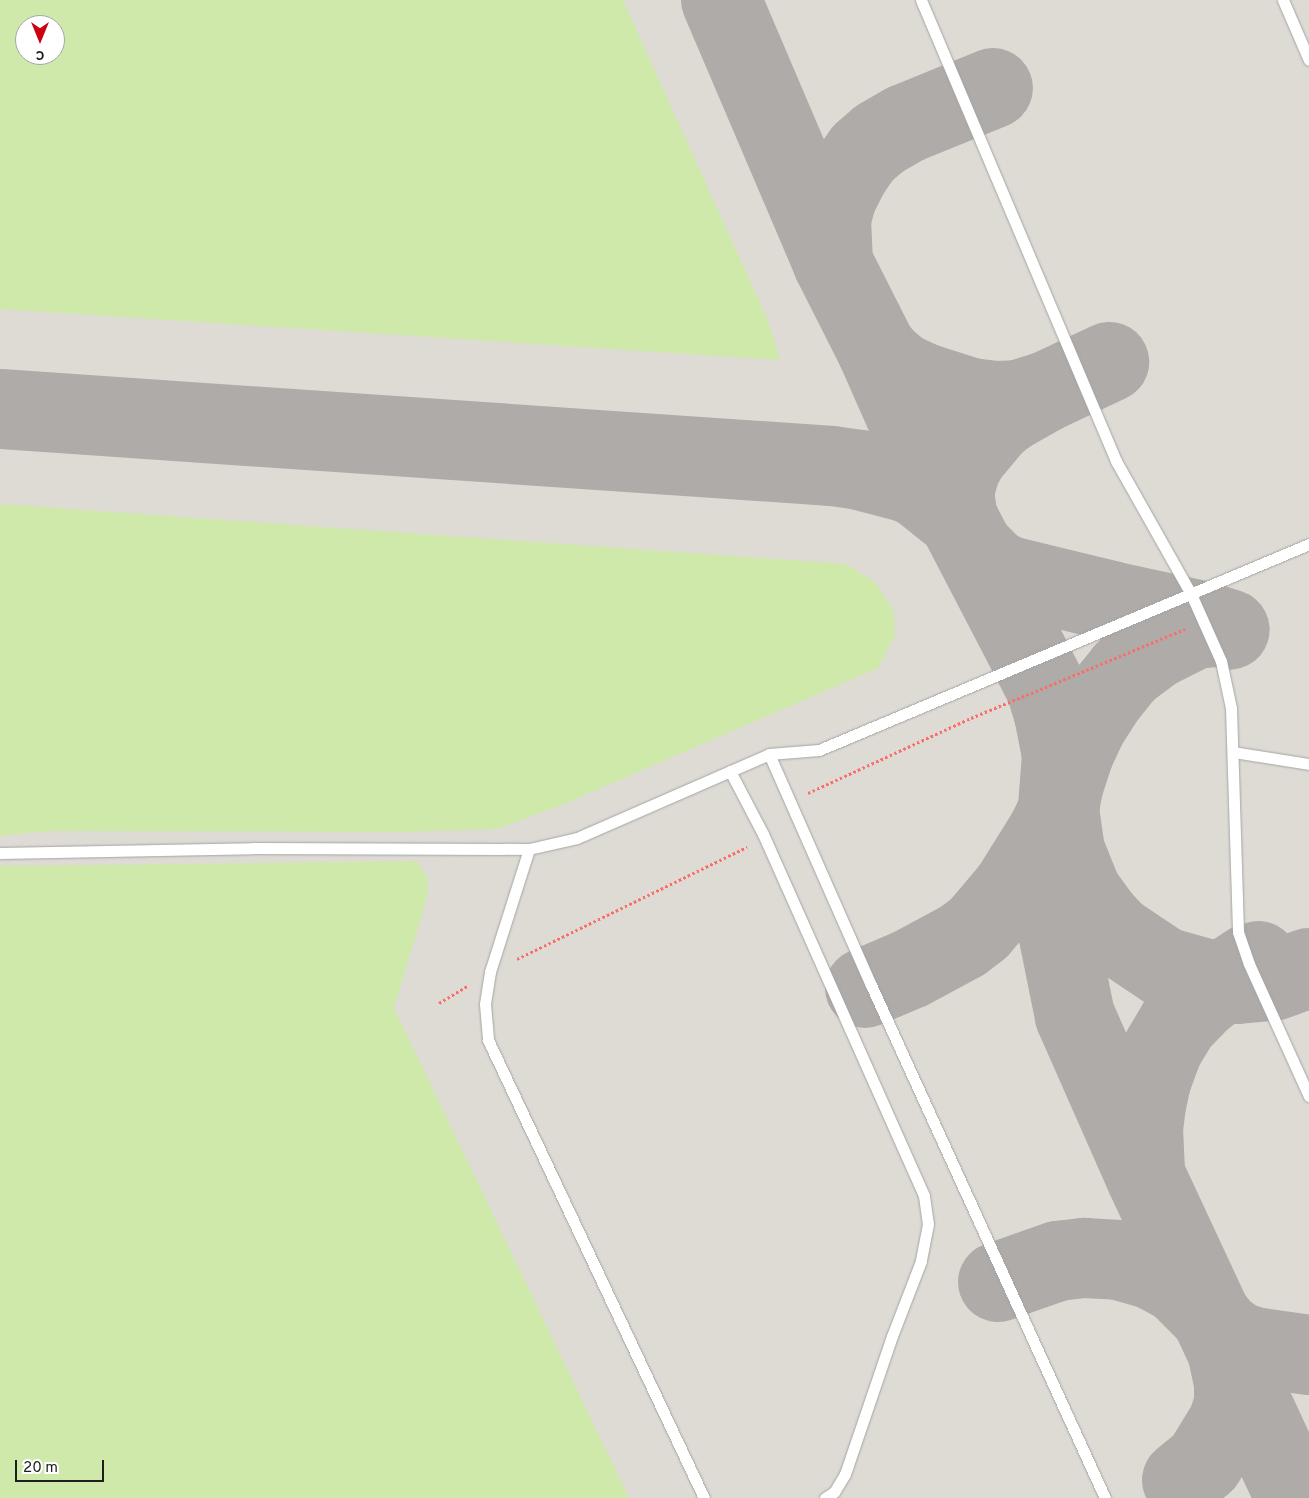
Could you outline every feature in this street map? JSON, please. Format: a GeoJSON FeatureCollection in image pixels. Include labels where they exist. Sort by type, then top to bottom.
{"type":"FeatureCollection","features":[{"type":"Feature","properties":{"kind":"lane"},"geometry":{"type":"LineString","coordinates":[[921,0],[1116,461],[1191,594],[1221,661],[1232,708],[1238,932],[1249,964],[1309,1096]]}},
{"type":"Feature","properties":{"kind":"lane"},"geometry":{"type":"LineString","coordinates":[[1283,0],[1309,60]]}},
{"type":"Feature","properties":{"kind":"lane"},"geometry":{"type":"LineString","coordinates":[[0,853],[253,848],[529,850],[577,838],[769,754],[819,750],[1309,544]]}},
{"type":"Feature","properties":{"kind":"lane"},"geometry":{"type":"LineString","coordinates":[[1232,752],[1309,764]]}},
{"type":"Feature","properties":{"kind":"lane"},"geometry":{"type":"LineString","coordinates":[[769,754],[791,809],[1105,1498]]}},
{"type":"Feature","properties":{"kind":"lane"},"geometry":{"type":"LineString","coordinates":[[730,771],[763,834],[924,1196],[928,1224],[921,1260],[892,1336],[845,1474],[834,1492],[825,1498]]}},
{"type":"Feature","properties":{"kind":"lane"},"geometry":{"type":"LineString","coordinates":[[529,850],[490,972],[485,1004],[488,1040],[704,1498]]}},
{"type":"Feature","properties":{"kind":"path"},"geometry":{"type":"LineString","coordinates":[[791,809],[807,793],[971,718],[1203,621]]}},
{"type":"Feature","properties":{"kind":"path"},"geometry":{"type":"LineString","coordinates":[[439,1003],[490,972],[750,846],[763,834]]}},
{"type":"Feature","properties":{"kind":"shaded area"},"geometry":{"type":"Polygon","coordinates":[[[0,0],[1309,0],[1309,1498],[0,1498],[0,0]]]}},
{"type":"Feature","properties":{"kind":"green space"},"geometry":{"type":"Polygon","coordinates":[[[0,0],[623,0],[768,321],[780,360],[0,309],[0,0]]]}},
{"type":"Feature","properties":{"kind":"green space"},"geometry":{"type":"Polygon","coordinates":[[[0,504],[846,564],[876,583],[894,612],[895,635],[878,668],[557,807],[497,829],[401,832],[49,831],[0,836],[0,504]]]}},
{"type":"Feature","properties":{"kind":"green space"},"geometry":{"type":"Polygon","coordinates":[[[417,861],[428,879],[427,898],[394,1008],[629,1498],[0,1498],[0,866],[417,861]]]}},
{"type":"Feature","properties":{"kind":"taxiway"},"geometry":{"type":"LineString","coordinates":[[721,0],[833,263],[877,350],[915,436],[1046,688],[1054,714],[1062,755],[1054,860],[1058,932],[1075,1016],[1146,1177],[1296,1498]]}},
{"type":"Feature","properties":{"kind":"taxiway"},"geometry":{"type":"LineString","coordinates":[[833,263],[831,219],[837,197],[849,173],[863,153],[879,139],[905,124],[993,88]]}},
{"type":"Feature","properties":{"kind":"taxiway"},"geometry":{"type":"LineString","coordinates":[[877,350],[902,373],[921,382],[971,398],[995,401],[1018,400],[1045,392],[1008,413],[995,423],[968,455],[960,470],[954,492],[958,519]]}},
{"type":"Feature","properties":{"kind":"taxiway"},"geometry":{"type":"LineString","coordinates":[[994,411],[1045,392],[1109,362]]}},
{"type":"Feature","properties":{"kind":"taxiway"},"geometry":{"type":"LineString","coordinates":[[0,409],[832,466],[860,470],[909,483],[922,490],[958,519]]}},
{"type":"Feature","properties":{"kind":"taxiway"},"geometry":{"type":"LineString","coordinates":[[976,551],[993,568],[1008,576],[1203,621],[1230,630]]}},
{"type":"Feature","properties":{"kind":"taxiway"},"geometry":{"type":"LineString","coordinates":[[1216,627],[1195,629],[1155,649],[1125,672],[1107,694],[1087,725],[1074,753],[1063,787],[1059,809],[1065,851],[1082,893],[1100,918],[1116,935],[1164,967],[1221,983],[1237,984],[1273,981],[1309,968]]}},
{"type":"Feature","properties":{"kind":"taxiway"},"geometry":{"type":"LineString","coordinates":[[865,988],[910,969],[962,941],[979,928],[1012,889],[1047,833],[1058,810]]}},
{"type":"Feature","properties":{"kind":"taxiway"},"geometry":{"type":"LineString","coordinates":[[1145,1171],[1143,1129],[1146,1105],[1151,1081],[1162,1050],[1178,1023],[1198,1002],[1226,979],[1249,964],[1259,961]]}},
{"type":"Feature","properties":{"kind":"taxiway"},"geometry":{"type":"LineString","coordinates":[[998,1282],[1058,1261],[1084,1258],[1119,1260],[1151,1269],[1179,1284],[1223,1331],[1238,1342],[1254,1347],[1309,1355]]}},
{"type":"Feature","properties":{"kind":"taxiway"},"geometry":{"type":"LineString","coordinates":[[1182,1480],[1204,1462],[1228,1423],[1234,1403],[1234,1383],[1227,1350]]}}]}
